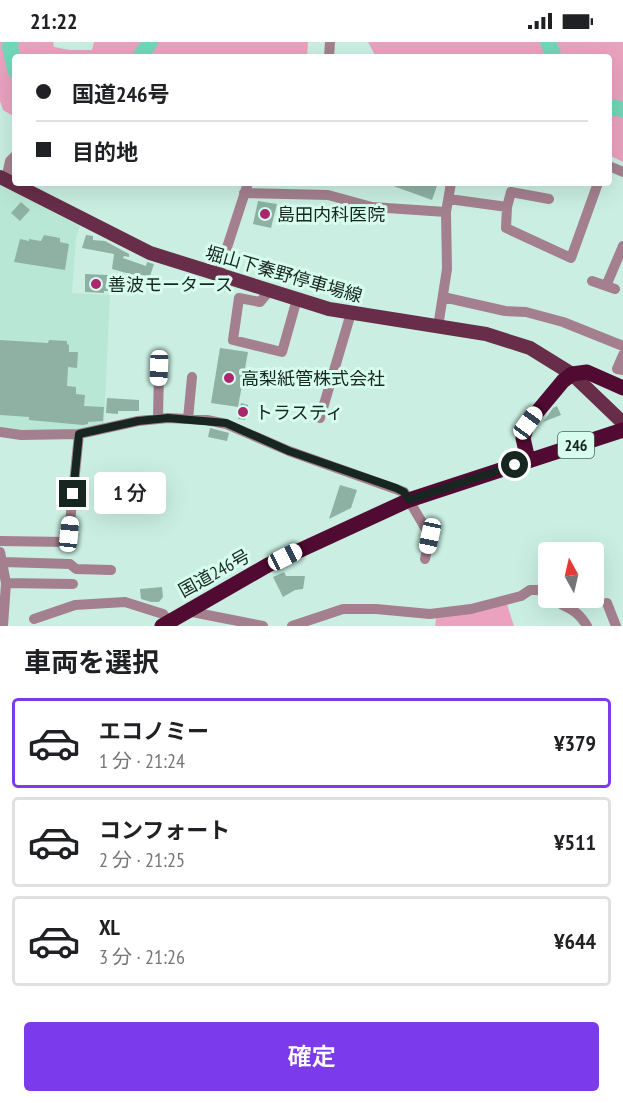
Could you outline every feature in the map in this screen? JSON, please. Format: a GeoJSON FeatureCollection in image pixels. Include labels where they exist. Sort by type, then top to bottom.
{"type":"FeatureCollection","features":[{"type":"Feature","properties":{"kind":"highway"},"geometry":{"type":"LineString","coordinates":[[528,460],[524,438],[528,423],[562,381],[572,374],[587,372],[623,388]]}},
{"type":"Feature","properties":{"kind":"highway","name":"国道246号"},"geometry":{"type":"LineString","coordinates":[[166,624],[186,610],[302,548],[409,500],[622,426]]}},
{"type":"Feature","properties":{"kind":"main road","name":"堀山下秦野停車場線"},"geometry":{"type":"LineString","coordinates":[[18,186],[126,243],[218,275],[351,313],[486,334],[530,348],[572,374],[622,426]]}},
{"type":"Feature","properties":{"kind":"street"},"geometry":{"type":"LineString","coordinates":[[3,178],[12,159]]}},
{"type":"Feature","properties":{"kind":"street"},"geometry":{"type":"LineString","coordinates":[[316,186],[316,196]]}},
{"type":"Feature","properties":{"kind":"street"},"geometry":{"type":"LineString","coordinates":[[438,327],[447,269],[446,212],[451,186]]}},
{"type":"Feature","properties":{"kind":"street"},"geometry":{"type":"LineString","coordinates":[[549,199],[511,192],[507,207],[506,228],[572,258],[597,186]]}},
{"type":"Feature","properties":{"kind":"street"},"geometry":{"type":"LineString","coordinates":[[218,275],[246,188],[316,196],[328,195],[372,207],[446,212]]}},
{"type":"Feature","properties":{"kind":"street"},"geometry":{"type":"LineString","coordinates":[[449,199],[507,207]]}},
{"type":"Feature","properties":{"kind":"street"},"geometry":{"type":"LineString","coordinates":[[592,281],[610,288],[623,246]]}},
{"type":"Feature","properties":{"kind":"street"},"geometry":{"type":"LineString","coordinates":[[270,290],[260,302],[239,298],[233,339],[282,352],[297,299]]}},
{"type":"Feature","properties":{"kind":"street"},"geometry":{"type":"LineString","coordinates":[[443,297],[505,311],[526,312],[563,322],[623,346]]}},
{"type":"Feature","properties":{"kind":"street"},"geometry":{"type":"LineString","coordinates":[[320,418],[351,313]]}},
{"type":"Feature","properties":{"kind":"street"},"geometry":{"type":"LineString","coordinates":[[623,355],[617,369],[623,370]]}},
{"type":"Feature","properties":{"kind":"street"},"geometry":{"type":"LineString","coordinates":[[158,419],[159,368]]}},
{"type":"Feature","properties":{"kind":"street"},"geometry":{"type":"LineString","coordinates":[[188,419],[192,377]]}},
{"type":"Feature","properties":{"kind":"street"},"geometry":{"type":"LineString","coordinates":[[0,432],[21,435],[79,434],[158,419],[226,423],[289,451],[404,492],[430,536],[425,559]]}},
{"type":"Feature","properties":{"kind":"street"},"geometry":{"type":"LineString","coordinates":[[0,541],[68,542],[79,434]]}},
{"type":"Feature","properties":{"kind":"street"},"geometry":{"type":"LineString","coordinates":[[3,626],[6,583],[2,557],[70,564],[76,569],[111,570]]}},
{"type":"Feature","properties":{"kind":"street"},"geometry":{"type":"LineString","coordinates":[[75,605],[73,584],[76,569]]}},
{"type":"Feature","properties":{"kind":"street"},"geometry":{"type":"LineString","coordinates":[[6,583],[73,584]]}},
{"type":"Feature","properties":{"kind":"street"},"geometry":{"type":"LineString","coordinates":[[292,626],[319,621],[332,611],[354,608],[430,620],[538,590]]}},
{"type":"Feature","properties":{"kind":"street"},"geometry":{"type":"LineString","coordinates":[[34,619],[75,605],[125,602],[163,614],[166,624]]}},
{"type":"Feature","properties":{"kind":"street"},"geometry":{"type":"LineString","coordinates":[[607,603],[616,626]]}},
{"type":"Feature","properties":{"kind":"street"},"geometry":{"type":"LineString","coordinates":[[572,608],[587,626]]}},
{"type":"Feature","properties":{"kind":"street"},"geometry":{"type":"LineString","coordinates":[[186,610],[263,626]]}},
{"type":"Feature","properties":{"kind":"shaded area"},"geometry":{"type":"Polygon","coordinates":[[[0,42],[53,42],[54,47],[92,50],[94,42],[308,42],[307,54],[12,54],[12,115],[3,110],[0,101],[0,42]]]}},
{"type":"Feature","properties":{"kind":"shaded area"},"geometry":{"type":"Polygon","coordinates":[[[368,42],[623,42],[623,162],[612,156],[612,54],[374,54],[368,42]]]}},
{"type":"Feature","properties":{"kind":"shaded area"},"geometry":{"type":"Polygon","coordinates":[[[0,185],[80,226],[76,238],[72,293],[110,295],[104,425],[68,432],[13,431],[0,428],[0,185]]]}},
{"type":"Feature","properties":{"kind":"shaded area"},"geometry":{"type":"Polygon","coordinates":[[[507,604],[514,626],[435,626],[438,616],[507,604]]]}},
{"type":"Feature","properties":{"kind":"building"},"geometry":{"type":"Polygon","coordinates":[[[393,186],[437,186],[432,200],[393,186]]]}},
{"type":"Feature","properties":{"kind":"building","name":"島田内科医院"},"geometry":{"type":"Polygon","coordinates":[[[258,201],[277,204],[271,228],[253,224],[258,201]]]}},
{"type":"Feature","properties":{"kind":"building"},"geometry":{"type":"Polygon","coordinates":[[[21,202],[30,210],[20,221],[11,213],[21,202]]]}},
{"type":"Feature","properties":{"kind":"building"},"geometry":{"type":"Polygon","coordinates":[[[44,235],[60,238],[60,242],[69,244],[65,270],[14,262],[20,239],[41,241],[44,235]]]}},
{"type":"Feature","properties":{"kind":"building"},"geometry":{"type":"Polygon","coordinates":[[[86,235],[93,236],[93,240],[105,241],[129,254],[129,257],[124,256],[123,258],[146,266],[147,262],[154,264],[150,276],[112,269],[114,254],[82,248],[86,235]]]}},
{"type":"Feature","properties":{"kind":"building","name":"善波モータース"},"geometry":{"type":"Polygon","coordinates":[[[85,274],[108,275],[108,291],[104,293],[85,292],[85,274]]]}},
{"type":"Feature","properties":{"kind":"building"},"geometry":{"type":"Polygon","coordinates":[[[0,340],[48,343],[49,340],[67,341],[69,352],[78,352],[77,368],[68,367],[67,386],[76,387],[76,394],[85,395],[84,406],[104,407],[103,421],[88,422],[83,425],[0,415],[0,340]]]}},
{"type":"Feature","properties":{"kind":"building","name":"高梨紙管株式会社"},"geometry":{"type":"Polygon","coordinates":[[[220,348],[248,352],[238,407],[211,403],[220,348]]]}},
{"type":"Feature","properties":{"kind":"building"},"geometry":{"type":"Polygon","coordinates":[[[107,398],[139,400],[139,411],[106,413],[107,398]]]}},
{"type":"Feature","properties":{"kind":"building","name":"トラスティ"},"geometry":{"type":"Polygon","coordinates":[[[241,403],[248,405],[245,420],[238,419],[241,403]]]}},
{"type":"Feature","properties":{"kind":"building"},"geometry":{"type":"Polygon","coordinates":[[[557,406],[561,415],[543,422],[553,408],[557,406]]]}},
{"type":"Feature","properties":{"kind":"building"},"geometry":{"type":"Polygon","coordinates":[[[210,428],[229,433],[227,441],[208,437],[210,428]]]}},
{"type":"Feature","properties":{"kind":"building"},"geometry":{"type":"Polygon","coordinates":[[[340,485],[357,490],[351,508],[329,519],[340,485]]]}},
{"type":"Feature","properties":{"kind":"building"},"geometry":{"type":"Polygon","coordinates":[[[284,572],[286,576],[305,576],[303,589],[295,590],[283,597],[273,577],[284,572]]]}},
{"type":"Feature","properties":{"kind":"building"},"geometry":{"type":"Polygon","coordinates":[[[162,587],[163,597],[159,602],[141,599],[140,589],[162,587]]]}},
{"type":"Feature","properties":{"kind":"waterway"},"geometry":{"type":"LineString","coordinates":[[11,42],[12,56]]}},
{"type":"Feature","properties":{"kind":"waterway"},"geometry":{"type":"LineString","coordinates":[[142,54],[150,42]]}},
{"type":"Feature","properties":{"kind":"waterway"},"geometry":{"type":"LineString","coordinates":[[548,42],[553,54]]}},
{"type":"Feature","properties":{"kind":"waterway"},"geometry":{"type":"LineString","coordinates":[[612,107],[623,109]]}},
{"type":"Feature","properties":{"kind":"place","name":"島田内科医院"},"geometry":{"type":"Point","coordinates":[265,214]}},
{"type":"Feature","properties":{"kind":"place","name":"善波モータース"},"geometry":{"type":"Point","coordinates":[96,284]}},
{"type":"Feature","properties":{"kind":"place","name":"高梨紙管株式会社"},"geometry":{"type":"Point","coordinates":[229,378]}},
{"type":"Feature","properties":{"kind":"place","name":"トラスティ"},"geometry":{"type":"Point","coordinates":[243,412]}},
{"type":"Feature","properties":{"kind":"route"},"geometry":{"type":"LineString","coordinates":[[73,494],[79,434],[138,421],[168,418],[226,423],[289,451],[396,488],[404,492],[409,500],[515,465]]}}]}
